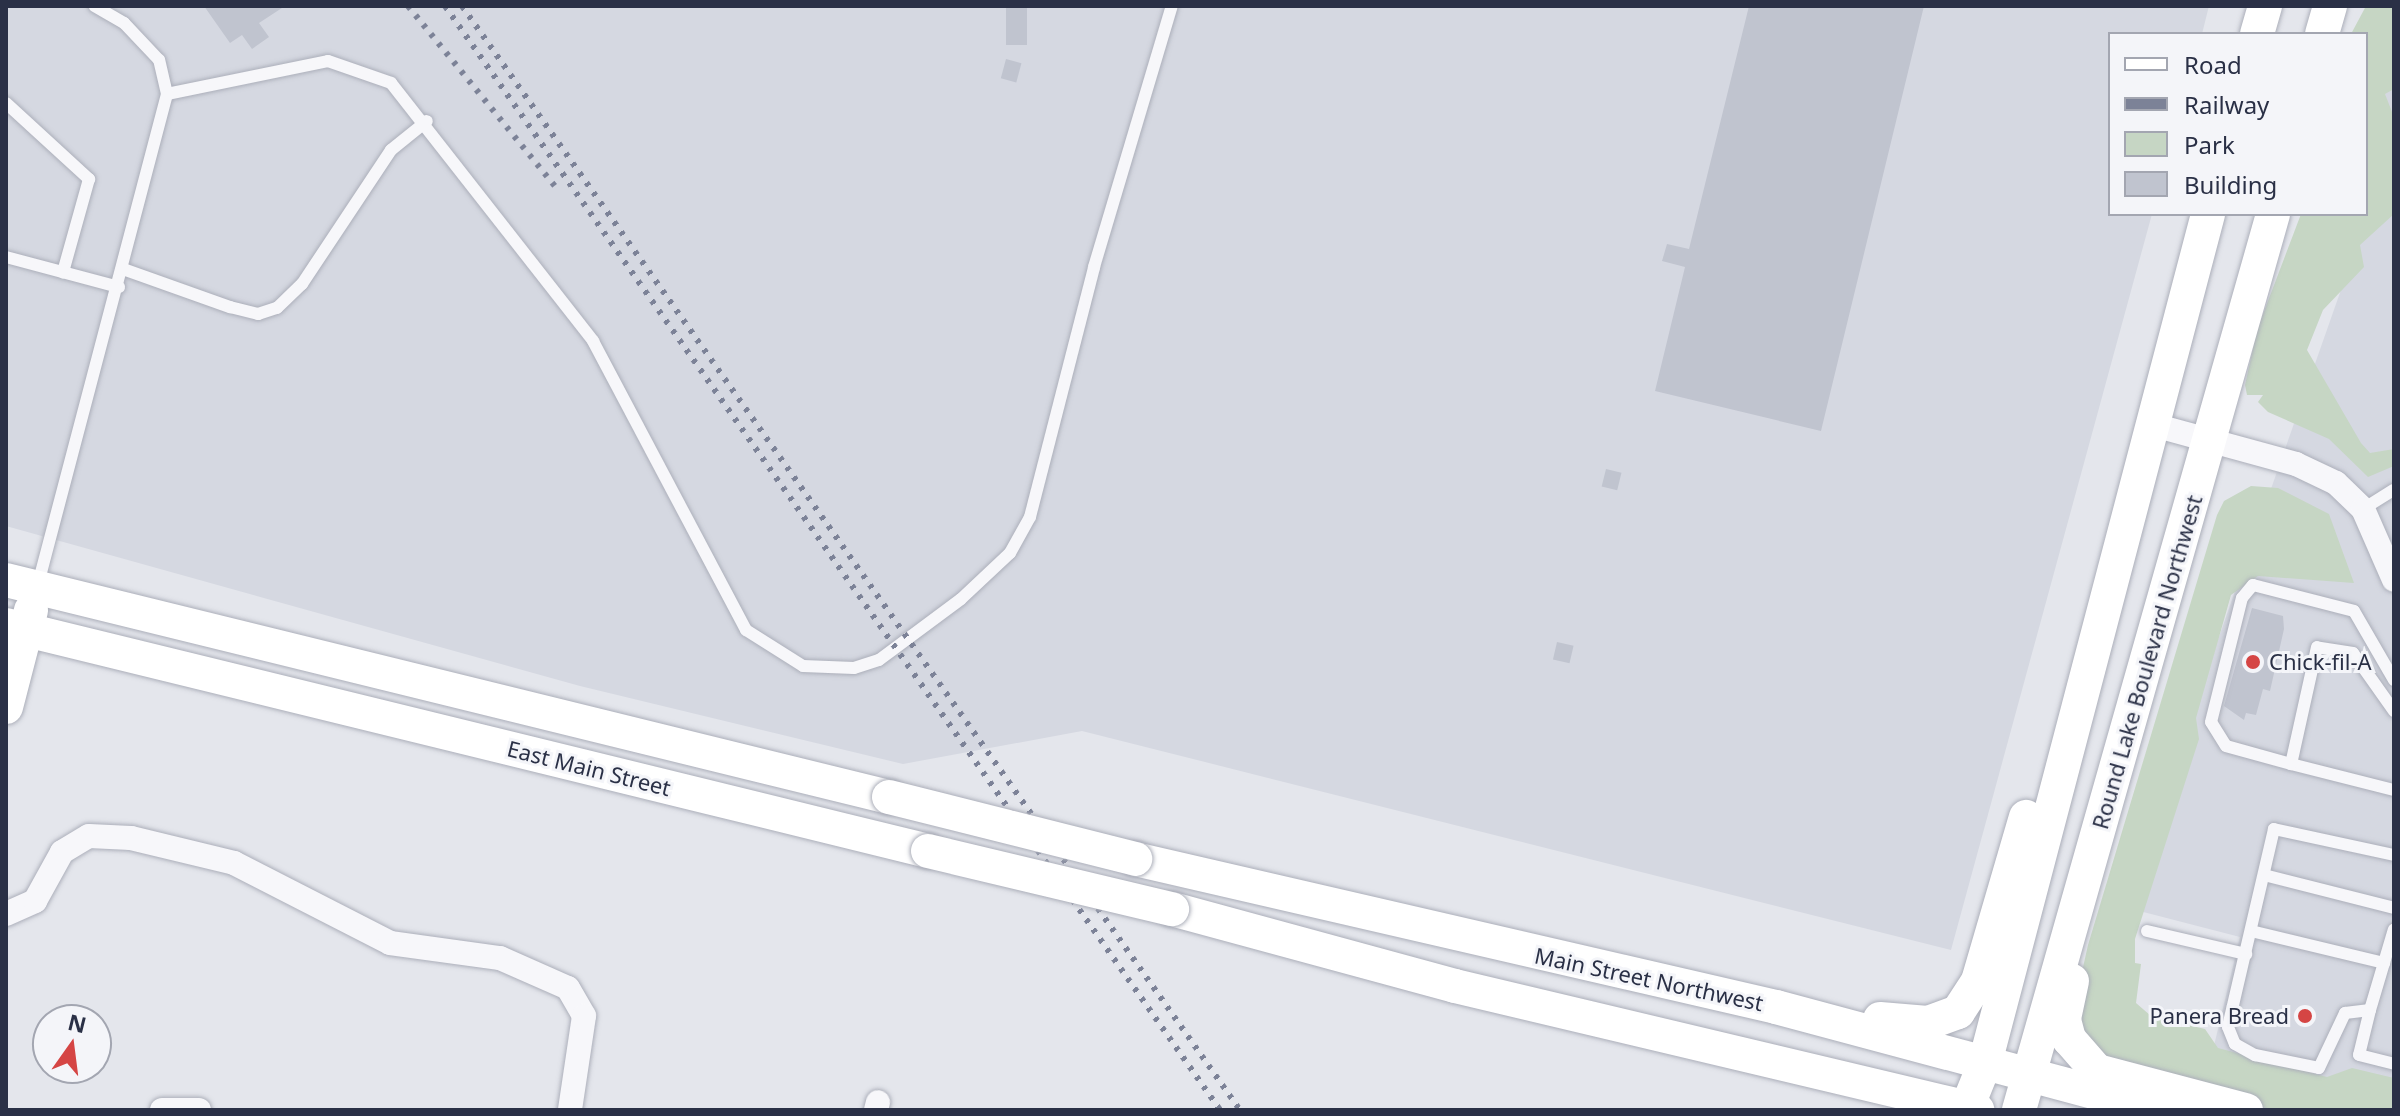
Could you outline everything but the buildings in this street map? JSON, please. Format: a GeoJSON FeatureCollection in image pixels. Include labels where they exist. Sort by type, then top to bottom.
{"type":"FeatureCollection","features":[{"type":"Feature","properties":{"kind":"main road"},"geometry":{"type":"LineString","coordinates":[[2258,32],[2265,6]]}},
{"type":"Feature","properties":{"kind":"main road"},"geometry":{"type":"LineString","coordinates":[[2323,32],[2330,6]]}},
{"type":"Feature","properties":{"kind":"main road"},"geometry":{"type":"LineString","coordinates":[[1970,1109],[1985,1063],[2074,712],[2207,216]]}},
{"type":"Feature","properties":{"kind":"main road","name":"Round Lake Boulevard Northwest"},"geometry":{"type":"LineString","coordinates":[[2019,1110],[2272,216]]}},
{"type":"Feature","properties":{"kind":"main road"},"geometry":{"type":"LineString","coordinates":[[6,707],[22,583]]}},
{"type":"Feature","properties":{"kind":"main road","name":"East Main Street"},"geometry":{"type":"LineString","coordinates":[[22,583],[1135,859]]}},
{"type":"Feature","properties":{"kind":"main road","name":"East Main Street"},"geometry":{"type":"LineString","coordinates":[[16,627],[1172,909],[1455,986],[1970,1109]]}},
{"type":"Feature","properties":{"kind":"main road"},"geometry":{"type":"LineString","coordinates":[[1829,1022],[1855,1016],[1928,1023],[1958,1012],[1978,981],[2044,760],[2074,712]]}},
{"type":"Feature","properties":{"kind":"main road","name":"Main Street Northwest"},"geometry":{"type":"LineString","coordinates":[[1135,859],[1829,1022],[2160,1110]]}},
{"type":"Feature","properties":{"kind":"main road"},"geometry":{"type":"LineString","coordinates":[[2084,883],[2086,918],[2064,1020],[2084,1061],[2097,1071],[2246,1110]]}},
{"type":"Feature","properties":{"kind":"street"},"geometry":{"type":"LineString","coordinates":[[2150,424],[2296,464],[2336,483],[2363,509],[2394,580]]}},
{"type":"Feature","properties":{"kind":"street"},"geometry":{"type":"LineString","coordinates":[[6,914],[35,901],[62,852],[89,836],[131,838],[234,863],[390,943],[500,958],[568,988],[584,1016],[570,1110]]}},
{"type":"Feature","properties":{"kind":"street"},"geometry":{"type":"LineString","coordinates":[[162,1110],[199,1110]]}},
{"type":"Feature","properties":{"kind":"lane"},"geometry":{"type":"LineString","coordinates":[[22,583],[119,287],[167,94],[159,60],[124,23],[94,6]]}},
{"type":"Feature","properties":{"kind":"lane"},"geometry":{"type":"LineString","coordinates":[[167,94],[328,61],[391,83],[427,121],[593,341],[746,630],[803,666],[854,668],[879,660],[961,599],[1010,553],[1030,517],[1172,6]]}},
{"type":"Feature","properties":{"kind":"lane"},"geometry":{"type":"LineString","coordinates":[[6,103],[89,179],[63,272]]}},
{"type":"Feature","properties":{"kind":"lane"},"geometry":{"type":"LineString","coordinates":[[123,269],[230,307],[258,314],[277,308],[302,284],[391,150],[427,121]]}},
{"type":"Feature","properties":{"kind":"lane"},"geometry":{"type":"LineString","coordinates":[[6,257],[119,287]]}},
{"type":"Feature","properties":{"kind":"lane"},"geometry":{"type":"LineString","coordinates":[[2363,509],[2394,490]]}},
{"type":"Feature","properties":{"kind":"lane"},"geometry":{"type":"LineString","coordinates":[[2394,680],[2354,611],[2253,585],[2242,598],[2211,722],[2226,746],[2394,790]]}},
{"type":"Feature","properties":{"kind":"lane"},"geometry":{"type":"LineString","coordinates":[[2291,764],[2317,647],[2353,653],[2394,711]]}},
{"type":"Feature","properties":{"kind":"lane"},"geometry":{"type":"LineString","coordinates":[[2370,1010],[2345,1013],[2319,1068],[2255,1055],[2235,1044],[2228,1027],[2274,829],[2394,855]]}},
{"type":"Feature","properties":{"kind":"lane"},"geometry":{"type":"LineString","coordinates":[[2264,875],[2394,908]]}},
{"type":"Feature","properties":{"kind":"lane"},"geometry":{"type":"LineString","coordinates":[[2394,929],[2359,1055],[2394,1064]]}},
{"type":"Feature","properties":{"kind":"lane"},"geometry":{"type":"LineString","coordinates":[[2147,931],[2246,954]]}},
{"type":"Feature","properties":{"kind":"lane"},"geometry":{"type":"LineString","coordinates":[[2251,931],[2384,963]]}},
{"type":"Feature","properties":{"kind":"shaded area"},"geometry":{"type":"Polygon","coordinates":[[[6,6],[2209,6],[2202,32],[2108,32],[2108,216],[2151,216],[1951,950],[1082,731],[903,764],[580,686],[6,526],[6,6]]]}},
{"type":"Feature","properties":{"kind":"shaded area"},"geometry":{"type":"Polygon","coordinates":[[[2394,80],[2394,139],[2383,85],[2394,80]]]}},
{"type":"Feature","properties":{"kind":"shaded area"},"geometry":{"type":"Polygon","coordinates":[[[2394,139],[2394,1098],[2212,1054],[2240,937],[2124,907],[2394,139]]]}},
{"type":"Feature","properties":{"kind":"green space"},"geometry":{"type":"Polygon","coordinates":[[[2366,6],[2394,6],[2394,89],[2385,94],[2394,117],[2394,214],[2360,245],[2364,267],[2323,310],[2307,350],[2361,443],[2370,453],[2394,449],[2394,466],[2368,477],[2329,439],[2268,412],[2258,402],[2263,395],[2247,395],[2245,385],[2257,330],[2300,216],[2368,216],[2368,32],[2352,32],[2366,6]]]}},
{"type":"Feature","properties":{"kind":"green space"},"geometry":{"type":"Polygon","coordinates":[[[2251,486],[2278,488],[2329,514],[2354,583],[2258,576],[2231,595],[2196,718],[2199,739],[2135,939],[2135,963],[2141,964],[2136,1003],[2151,1016],[2205,1029],[2218,1048],[2327,1077],[2352,1068],[2394,1078],[2394,1110],[2274,1110],[2184,1088],[2112,1062],[2078,1030],[2075,1003],[2088,945],[2217,515],[2224,501],[2251,486]]]}},
{"type":"Feature","properties":{"kind":"railway"},"geometry":{"type":"LineString","coordinates":[[408,6],[557,189]]}},
{"type":"Feature","properties":{"kind":"railway"},"geometry":{"type":"LineString","coordinates":[[445,6],[1220,1110]]}},
{"type":"Feature","properties":{"kind":"railway"},"geometry":{"type":"LineString","coordinates":[[462,6],[1240,1110]]}},
{"type":"Feature","properties":{"kind":"place","name":"Chick-fil-A"},"geometry":{"type":"Point","coordinates":[2253,662]}},
{"type":"Feature","properties":{"kind":"place","name":"Panera Bread"},"geometry":{"type":"Point","coordinates":[2305,1016]}}]}
